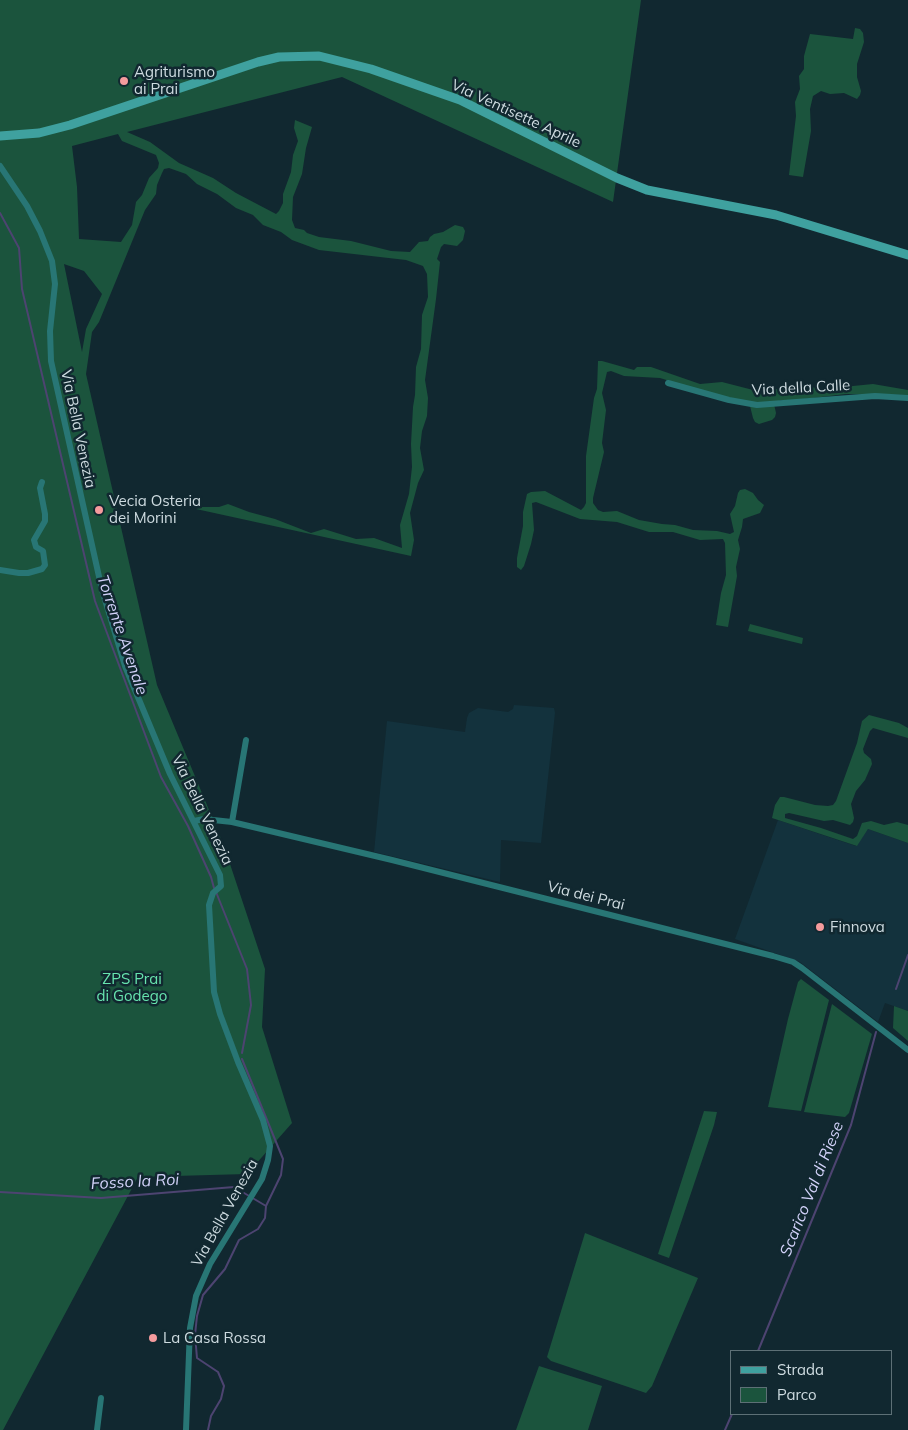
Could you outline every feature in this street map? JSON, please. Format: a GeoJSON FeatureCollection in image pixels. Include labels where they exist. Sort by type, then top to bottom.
{"type":"FeatureCollection","features":[{"type":"Feature","properties":{"kind":"main road","name":"Via Ventisette Aprile"},"geometry":{"type":"LineString","coordinates":[[0,136],[24,135],[70,125],[258,62],[279,57],[319,56],[371,70],[460,100],[617,178],[647,190],[776,214],[908,255]]}},
{"type":"Feature","properties":{"kind":"street","name":"Via Bella Venezia"},"geometry":{"type":"LineString","coordinates":[[0,166],[27,206],[52,261],[55,284],[50,331],[51,361],[84,518],[118,647],[170,774],[220,875],[221,881],[217,890],[210,898],[213,983],[216,1002],[238,1062],[263,1120],[270,1146],[266,1167],[250,1198],[203,1277],[193,1305],[190,1328],[186,1430]]}},
{"type":"Feature","properties":{"kind":"street","name":"Via della Calle"},"geometry":{"type":"LineString","coordinates":[[668,383],[729,400],[757,405],[875,396],[908,398]]}},
{"type":"Feature","properties":{"kind":"street"},"geometry":{"type":"LineString","coordinates":[[0,570],[19,573],[42,569],[45,565],[43,551],[36,547],[34,540],[45,521],[40,488],[42,482]]}},
{"type":"Feature","properties":{"kind":"street"},"geometry":{"type":"LineString","coordinates":[[232,822],[246,740]]}},
{"type":"Feature","properties":{"kind":"street","name":"Via dei Prai"},"geometry":{"type":"LineString","coordinates":[[194,821],[204,819],[232,822],[556,901],[793,962],[908,1050]]}},
{"type":"Feature","properties":{"kind":"street"},"geometry":{"type":"LineString","coordinates":[[98,1430],[101,1398]]}},
{"type":"Feature","properties":{"kind":"shaded area"},"geometry":{"type":"Polygon","coordinates":[[[514,705],[554,708],[555,713],[541,843],[501,840],[500,882],[374,852],[387,721],[465,732],[469,713],[478,708],[508,712],[513,709],[514,705]]]}},
{"type":"Feature","properties":{"kind":"shaded area"},"geometry":{"type":"Polygon","coordinates":[[[778,820],[856,846],[868,829],[908,843],[908,1011],[885,1003],[878,1022],[800,962],[735,939],[778,820]]]}},
{"type":"Feature","properties":{"kind":"green space","name":"ZPS Prai di Godego"},"geometry":{"type":"Polygon","coordinates":[[[0,0],[641,0],[613,202],[342,77],[127,132],[150,142],[179,163],[213,178],[236,193],[276,214],[283,203],[283,194],[291,172],[293,155],[298,141],[294,128],[295,120],[312,127],[302,174],[293,197],[292,220],[295,228],[319,237],[351,241],[391,251],[410,252],[419,242],[428,241],[434,234],[443,232],[455,225],[463,227],[465,231],[463,240],[457,246],[444,244],[441,247],[437,259],[440,262],[425,380],[428,398],[427,416],[422,431],[420,448],[424,470],[418,483],[410,513],[414,540],[411,556],[196,509],[201,507],[219,507],[228,504],[311,533],[324,529],[356,539],[374,538],[402,548],[400,525],[409,494],[412,467],[411,444],[416,367],[421,349],[422,315],[428,297],[427,274],[423,266],[406,260],[319,250],[292,240],[281,232],[263,225],[253,215],[236,208],[217,194],[197,184],[186,174],[169,168],[164,169],[162,173],[157,185],[156,194],[145,210],[99,322],[92,332],[86,374],[157,685],[224,846],[265,969],[262,1027],[292,1123],[247,1174],[138,1177],[3,1430],[0,1430],[0,0]],[[118,134],[72,146],[77,187],[79,239],[121,242],[132,225],[136,202],[142,195],[149,178],[158,168],[159,163],[156,155],[122,141],[118,134]],[[64,264],[82,352],[86,329],[102,294],[84,271],[64,264]]]}},
{"type":"Feature","properties":{"kind":"green space"},"geometry":{"type":"Polygon","coordinates":[[[855,28],[860,29],[863,33],[864,42],[857,64],[860,95],[857,99],[844,93],[830,94],[821,91],[813,96],[810,109],[811,131],[803,177],[789,175],[796,116],[795,102],[800,89],[799,76],[804,69],[804,56],[810,34],[853,39],[855,28]]]}},
{"type":"Feature","properties":{"kind":"green space"},"geometry":{"type":"Polygon","coordinates":[[[598,361],[634,370],[637,367],[651,367],[700,384],[722,382],[757,391],[805,386],[823,389],[873,384],[908,390],[908,395],[846,394],[781,400],[774,404],[775,417],[772,420],[759,424],[753,418],[750,406],[660,378],[624,376],[611,371],[607,372],[602,393],[606,410],[602,443],[604,452],[593,498],[593,503],[598,510],[603,512],[617,511],[639,520],[675,525],[693,530],[717,531],[730,534],[734,532],[730,514],[735,506],[740,490],[745,489],[753,493],[764,505],[760,513],[743,519],[738,540],[740,549],[736,567],[737,576],[728,627],[716,625],[726,575],[725,543],[723,539],[700,540],[673,532],[649,532],[617,522],[580,519],[536,502],[532,503],[534,530],[531,544],[524,566],[521,570],[517,567],[523,526],[523,512],[527,494],[545,491],[581,510],[586,503],[586,456],[594,398],[597,389],[598,361]]]}},
{"type":"Feature","properties":{"kind":"green space"},"geometry":{"type":"Polygon","coordinates":[[[750,624],[803,638],[802,644],[748,631],[750,624]]]}},
{"type":"Feature","properties":{"kind":"green space"},"geometry":{"type":"Polygon","coordinates":[[[869,715],[899,723],[908,728],[908,738],[873,728],[870,731],[863,749],[864,753],[871,759],[872,764],[865,780],[856,791],[851,804],[853,822],[850,825],[833,820],[824,821],[789,813],[785,814],[785,818],[853,839],[857,836],[862,823],[871,821],[884,825],[897,822],[908,825],[908,843],[868,829],[857,846],[772,818],[775,805],[780,797],[815,805],[833,805],[857,743],[862,721],[869,715]]]}},
{"type":"Feature","properties":{"kind":"green space"},"geometry":{"type":"Polygon","coordinates":[[[801,979],[829,1000],[801,1111],[768,1107],[788,1019],[798,982],[801,979]]]}},
{"type":"Feature","properties":{"kind":"green space"},"geometry":{"type":"Polygon","coordinates":[[[832,1004],[872,1034],[849,1113],[845,1117],[804,1112],[832,1004]]]}},
{"type":"Feature","properties":{"kind":"green space"},"geometry":{"type":"Polygon","coordinates":[[[894,1006],[908,1011],[908,1041],[893,1028],[894,1006]]]}},
{"type":"Feature","properties":{"kind":"green space"},"geometry":{"type":"Polygon","coordinates":[[[704,1111],[717,1112],[669,1258],[658,1254],[704,1111]]]}},
{"type":"Feature","properties":{"kind":"green space"},"geometry":{"type":"Polygon","coordinates":[[[585,1233],[698,1278],[652,1386],[646,1393],[551,1361],[547,1357],[585,1233]]]}},
{"type":"Feature","properties":{"kind":"green space"},"geometry":{"type":"Polygon","coordinates":[[[539,1366],[602,1386],[588,1430],[516,1430],[539,1366]]]}},
{"type":"Feature","properties":{"kind":"waterway","name":"Torrente Avenale"},"geometry":{"type":"LineString","coordinates":[[0,213],[19,248],[22,289],[95,601],[161,777],[188,826],[214,888]]}},
{"type":"Feature","properties":{"kind":"waterway","name":"Torrente Avenale"},"geometry":{"type":"LineString","coordinates":[[216,892],[247,969],[251,1005],[242,1053]]}},
{"type":"Feature","properties":{"kind":"waterway","name":"Scarico Val di Riese"},"geometry":{"type":"LineString","coordinates":[[896,989],[908,955]]}},
{"type":"Feature","properties":{"kind":"waterway","name":"Scarico Val di Riese"},"geometry":{"type":"LineString","coordinates":[[758,1350],[851,1125],[876,1032]]}},
{"type":"Feature","properties":{"kind":"waterway","name":"Torrente Avenale"},"geometry":{"type":"LineString","coordinates":[[208,1430],[211,1416],[221,1399],[224,1386],[218,1372],[197,1358],[195,1335],[197,1316],[203,1295],[225,1269],[239,1240],[258,1229],[265,1218],[266,1206],[281,1175],[283,1159],[242,1059]]}},
{"type":"Feature","properties":{"kind":"waterway","name":"Fosso la Roi"},"geometry":{"type":"LineString","coordinates":[[0,1192],[101,1198],[234,1187],[266,1206]]}},
{"type":"Feature","properties":{"kind":"waterway","name":"Scarico Val di Riese"},"geometry":{"type":"LineString","coordinates":[[725,1430],[732,1415]]}},
{"type":"Feature","properties":{"kind":"place","name":"Agriturismo ai Prai"},"geometry":{"type":"Point","coordinates":[124,81]}},
{"type":"Feature","properties":{"kind":"place","name":"Vecia Osteria dei Morini"},"geometry":{"type":"Point","coordinates":[99,510]}},
{"type":"Feature","properties":{"kind":"place","name":"Finnova"},"geometry":{"type":"Point","coordinates":[820,927]}},
{"type":"Feature","properties":{"kind":"place","name":"La Casa Rossa"},"geometry":{"type":"Point","coordinates":[153,1338]}}]}
